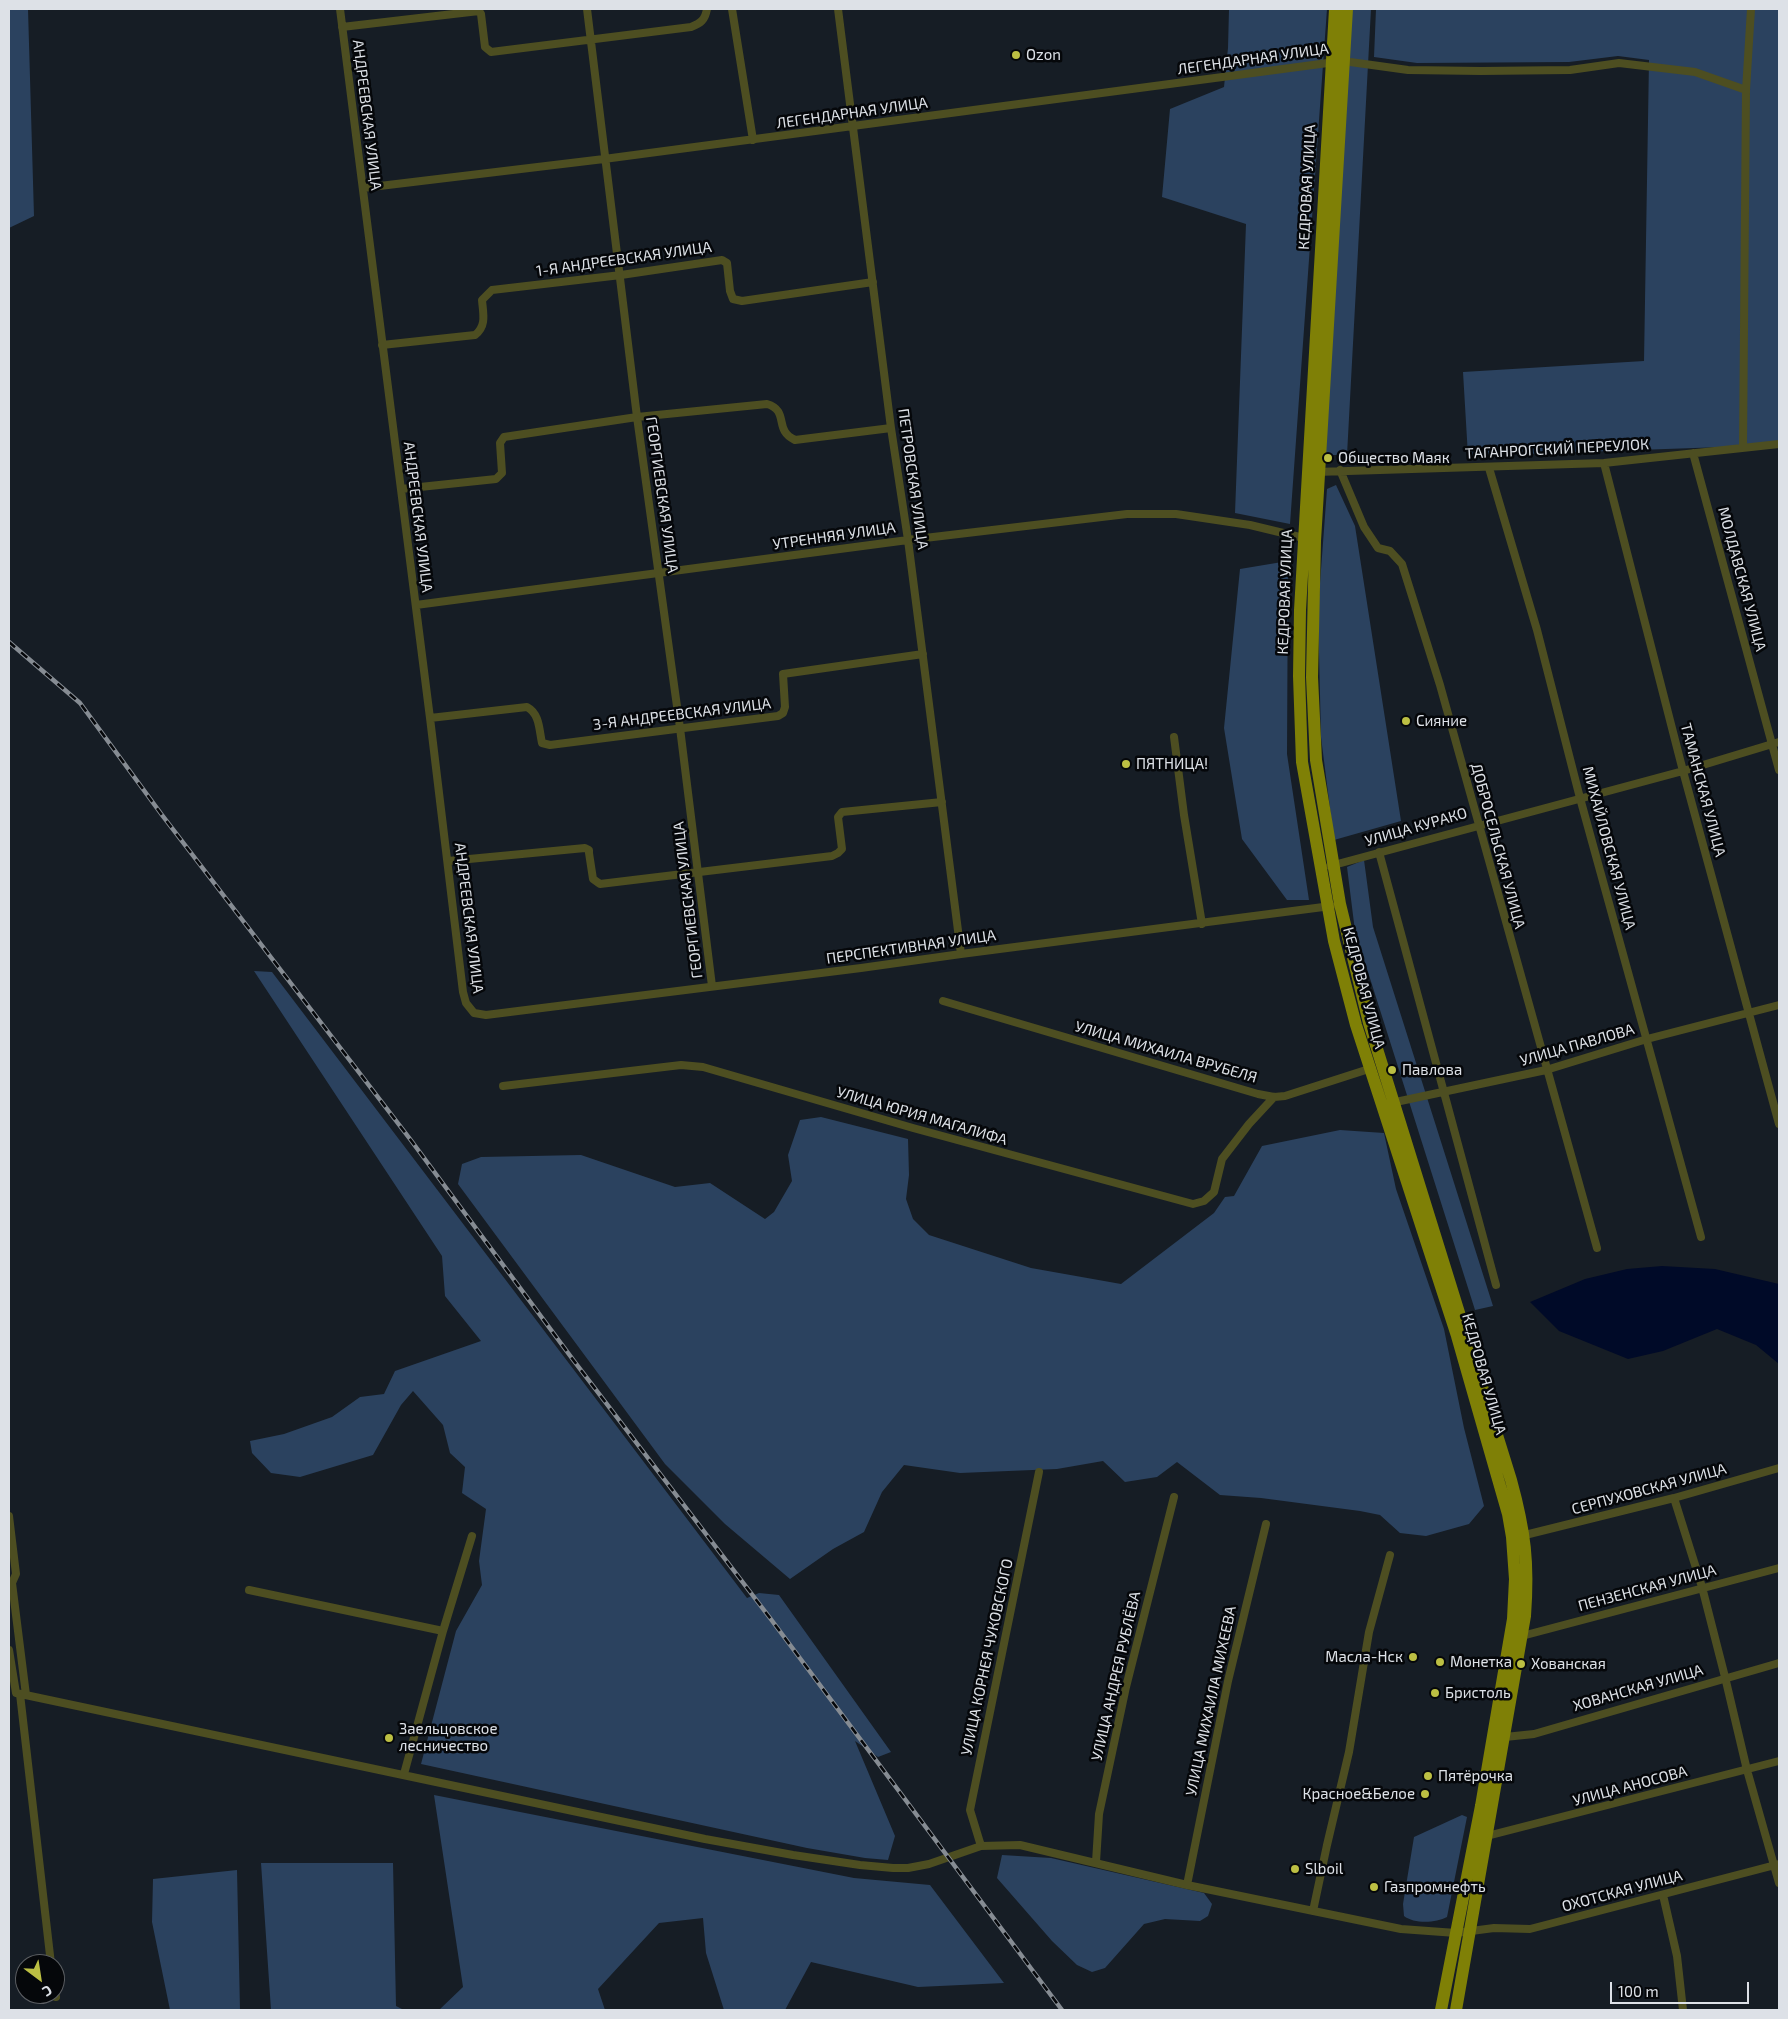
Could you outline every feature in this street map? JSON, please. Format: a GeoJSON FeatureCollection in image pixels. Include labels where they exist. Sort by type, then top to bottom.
{"type":"FeatureCollection","features":[{"type":"Feature","properties":{"kind":"main road","name":"КЕДРОВАЯ УЛИЦА"},"geometry":{"type":"LineString","coordinates":[[1335,9],[1337,62],[1309,539],[1299,676],[1302,762],[1327,867],[1340,904],[1369,1023],[1376,1067]]}},
{"type":"Feature","properties":{"kind":"main road","name":"КЕДРОВАЯ УЛИЦА"},"geometry":{"type":"LineString","coordinates":[[1337,62],[1347,9]]}},
{"type":"Feature","properties":{"kind":"main road","name":"КЕДРОВАЯ УЛИЦА"},"geometry":{"type":"LineString","coordinates":[[1327,867],[1326,907],[1356,1025],[1376,1067],[1499,1442],[1524,1535],[1528,1571],[1525,1616],[1456,2010]]}},
{"type":"Feature","properties":{"kind":"main road","name":"КЕДРОВАЯ УЛИЦА"},"geometry":{"type":"LineString","coordinates":[[1388,1104],[1508,1514],[1515,1580],[1513,1619],[1486,1777],[1441,2010]]}},
{"type":"Feature","properties":{"kind":"street","name":"АНДРЕЕВСКАЯ УЛИЦА"},"geometry":{"type":"LineString","coordinates":[[340,9],[448,860],[463,992],[466,1003],[474,1013],[486,1016]]}},
{"type":"Feature","properties":{"kind":"street","name":"ГЕОРГИЕВСКАЯ УЛИЦА"},"geometry":{"type":"LineString","coordinates":[[587,9],[637,417],[680,728],[712,986]]}},
{"type":"Feature","properties":{"kind":"street"},"geometry":{"type":"LineString","coordinates":[[342,27],[478,11],[481,14],[485,47],[491,52],[691,27],[702,23],[707,9]]}},
{"type":"Feature","properties":{"kind":"street"},"geometry":{"type":"LineString","coordinates":[[732,9],[753,140]]}},
{"type":"Feature","properties":{"kind":"street","name":"ПЕТРОВСКАЯ УЛИЦА"},"geometry":{"type":"LineString","coordinates":[[838,9],[891,428],[923,654],[960,954]]}},
{"type":"Feature","properties":{"kind":"street"},"geometry":{"type":"LineString","coordinates":[[1743,448],[1746,90],[1751,9]]}},
{"type":"Feature","properties":{"kind":"street","name":"ЛЕГЕНДАРНАЯ УЛИЦА"},"geometry":{"type":"LineString","coordinates":[[363,188],[753,140],[1337,62],[1408,70],[1481,71],[1570,70],[1619,63],[1695,72],[1746,90]]}},
{"type":"Feature","properties":{"kind":"street","name":"1-Я АНДРЕЕВСКАЯ УЛИЦА"},"geometry":{"type":"LineString","coordinates":[[382,345],[475,334],[481,330],[483,325],[482,300],[492,290],[621,275],[722,260],[727,263],[730,291],[733,299],[742,301],[873,282]]}},
{"type":"Feature","properties":{"kind":"street"},"geometry":{"type":"LineString","coordinates":[[401,489],[496,479],[502,473],[500,444],[504,437],[637,417],[767,404],[775,406],[779,412],[783,430],[788,437],[795,440],[891,428]]}},
{"type":"Feature","properties":{"kind":"street","name":"ТАГАНРОГСКИЙ ПЕРЕУЛОК"},"geometry":{"type":"LineString","coordinates":[[1313,473],[1340,470],[1489,468],[1604,463],[1779,444]]}},
{"type":"Feature","properties":{"kind":"street","name":"МОЛДАВСКАЯ УЛИЦА"},"geometry":{"type":"LineString","coordinates":[[1693,453],[1776,743],[1779,770]]}},
{"type":"Feature","properties":{"kind":"street","name":"ТАМАНСКАЯ УЛИЦА"},"geometry":{"type":"LineString","coordinates":[[1604,463],[1683,771],[1779,1124]]}},
{"type":"Feature","properties":{"kind":"street","name":"МИХАЙЛОВСКАЯ УЛИЦА"},"geometry":{"type":"LineString","coordinates":[[1489,468],[1537,630],[1580,798],[1701,1237]]}},
{"type":"Feature","properties":{"kind":"street","name":"ДОБРОСЕЛЬСКАЯ УЛИЦА"},"geometry":{"type":"LineString","coordinates":[[1340,470],[1364,527],[1378,548],[1390,551],[1402,564],[1440,685],[1597,1248]]}},
{"type":"Feature","properties":{"kind":"street","name":"УТРЕННЯЯ УЛИЦА"},"geometry":{"type":"LineString","coordinates":[[416,605],[908,540],[1126,514],[1176,514],[1250,525],[1309,539]]}},
{"type":"Feature","properties":{"kind":"street","name":"3-Я АНДРЕЕВСКАЯ УЛИЦА"},"geometry":{"type":"LineString","coordinates":[[430,718],[527,707],[533,710],[536,715],[542,743],[550,745],[778,716],[783,713],[785,707],[783,674],[923,654]]}},
{"type":"Feature","properties":{"kind":"street"},"geometry":{"type":"LineString","coordinates":[[1174,737],[1184,815],[1202,924]]}},
{"type":"Feature","properties":{"kind":"street","name":"УЛИЦА КУРАКО"},"geometry":{"type":"LineString","coordinates":[[1327,867],[1478,824],[1683,771],[1776,743]]}},
{"type":"Feature","properties":{"kind":"street"},"geometry":{"type":"LineString","coordinates":[[448,860],[585,848],[590,853],[593,879],[600,884],[699,873],[832,856],[842,848],[838,816],[842,812],[942,802]]}},
{"type":"Feature","properties":{"kind":"street"},"geometry":{"type":"LineString","coordinates":[[1379,852],[1496,1286]]}},
{"type":"Feature","properties":{"kind":"street","name":"ПЕРСПЕКТИВНАЯ УЛИЦА"},"geometry":{"type":"LineString","coordinates":[[486,1016],[1202,924],[1340,904]]}},
{"type":"Feature","properties":{"kind":"street","name":"УЛИЦА МИХАИЛА ВРУБЕЛЯ"},"geometry":{"type":"LineString","coordinates":[[942,1001],[1258,1094],[1274,1097],[1285,1096],[1376,1067]]}},
{"type":"Feature","properties":{"kind":"street","name":"УЛИЦА ПАВЛОВА"},"geometry":{"type":"LineString","coordinates":[[1388,1104],[1546,1070],[1647,1039],[1779,1004]]}},
{"type":"Feature","properties":{"kind":"street","name":"УЛИЦА ЮРИЯ МАГАЛИФА"},"geometry":{"type":"LineString","coordinates":[[503,1086],[681,1066],[703,1067],[903,1126],[1193,1204],[1204,1201],[1214,1192],[1222,1160],[1249,1124],[1274,1097]]}},
{"type":"Feature","properties":{"kind":"street","name":"СЕРПУХОВСКАЯ УЛИЦА"},"geometry":{"type":"LineString","coordinates":[[1524,1535],[1674,1498],[1779,1468]]}},
{"type":"Feature","properties":{"kind":"street","name":"УЛИЦА КОРНЕЯ ЧУКОВСКОГО"},"geometry":{"type":"LineString","coordinates":[[981,1846],[970,1810],[1040,1472]]}},
{"type":"Feature","properties":{"kind":"street","name":"УЛИЦА АНДРЕЯ РУБЛЁВА"},"geometry":{"type":"LineString","coordinates":[[1096,1862],[1100,1805],[1126,1687],[1174,1497]]}},
{"type":"Feature","properties":{"kind":"street"},"geometry":{"type":"LineString","coordinates":[[1674,1498],[1702,1588],[1726,1677],[1747,1770],[1777,1864],[1779,1883]]}},
{"type":"Feature","properties":{"kind":"street"},"geometry":{"type":"LineString","coordinates":[[9,1516],[16,1574],[12,1583],[20,1694],[50,1954]]}},
{"type":"Feature","properties":{"kind":"street","name":"УЛИЦА МИХАИЛА МИХЕЕВА"},"geometry":{"type":"LineString","coordinates":[[1187,1885],[1228,1681],[1266,1524]]}},
{"type":"Feature","properties":{"kind":"street"},"geometry":{"type":"LineString","coordinates":[[404,1774],[472,1536]]}},
{"type":"Feature","properties":{"kind":"street"},"geometry":{"type":"LineString","coordinates":[[1314,1911],[1349,1752],[1369,1632],[1390,1555]]}},
{"type":"Feature","properties":{"kind":"street","name":"ПЕНЗЕНСКАЯ УЛИЦА"},"geometry":{"type":"LineString","coordinates":[[1522,1636],[1779,1568]]}},
{"type":"Feature","properties":{"kind":"street"},"geometry":{"type":"LineString","coordinates":[[249,1590],[444,1631]]}},
{"type":"Feature","properties":{"kind":"street"},"geometry":{"type":"LineString","coordinates":[[9,1650],[20,1694]]}},
{"type":"Feature","properties":{"kind":"street","name":"ХОВАНСКАЯ УЛИЦА"},"geometry":{"type":"LineString","coordinates":[[1505,1737],[1534,1734],[1779,1663]]}},
{"type":"Feature","properties":{"kind":"street","name":"ОХОТСКАЯ УЛИЦА"},"geometry":{"type":"LineString","coordinates":[[20,1694],[705,1839],[860,1865],[908,1868],[929,1864],[981,1846],[1020,1845],[1187,1885],[1401,1928],[1438,1933],[1470,1932],[1494,1928],[1530,1929],[1777,1864]]}},
{"type":"Feature","properties":{"kind":"street","name":"УЛИЦА АНОСОВА"},"geometry":{"type":"LineString","coordinates":[[1487,1836],[1779,1761]]}},
{"type":"Feature","properties":{"kind":"street"},"geometry":{"type":"LineString","coordinates":[[1662,1895],[1676,1956],[1683,2010]]}},
{"type":"Feature","properties":{"kind":"shaded area"},"geometry":{"type":"Polygon","coordinates":[[[9,9],[28,9],[34,216],[9,228],[9,9]]]}},
{"type":"Feature","properties":{"kind":"shaded area"},"geometry":{"type":"Polygon","coordinates":[[[1229,9],[1327,9],[1290,524],[1235,513],[1246,224],[1162,197],[1170,109],[1224,87],[1229,9]]]}},
{"type":"Feature","properties":{"kind":"shaded area"},"geometry":{"type":"Polygon","coordinates":[[[1349,9],[1371,9],[1347,455],[1322,455],[1349,9]]]}},
{"type":"Feature","properties":{"kind":"shaded area"},"geometry":{"type":"Polygon","coordinates":[[[1376,9],[1779,9],[1779,445],[1468,456],[1463,372],[1644,361],[1649,60],[1618,56],[1569,62],[1417,63],[1374,57],[1376,9]]]}},
{"type":"Feature","properties":{"kind":"shaded area"},"geometry":{"type":"Polygon","coordinates":[[[1336,485],[1355,526],[1401,821],[1334,840],[1321,737],[1318,610],[1327,489],[1336,485]]]}},
{"type":"Feature","properties":{"kind":"shaded area"},"geometry":{"type":"Polygon","coordinates":[[[1288,561],[1287,754],[1309,900],[1287,900],[1242,839],[1224,728],[1240,569],[1288,561]]]}},
{"type":"Feature","properties":{"kind":"shaded area"},"geometry":{"type":"Polygon","coordinates":[[[1364,860],[1373,927],[1493,1306],[1475,1310],[1355,931],[1347,867],[1364,860]]]}},
{"type":"Feature","properties":{"kind":"shaded area"},"geometry":{"type":"Polygon","coordinates":[[[254,971],[272,972],[747,1598],[759,1593],[779,1595],[891,1752],[878,1757],[855,1741],[895,1836],[888,1860],[807,1848],[421,1764],[456,1631],[482,1585],[479,1561],[486,1509],[462,1493],[465,1467],[450,1453],[443,1425],[413,1391],[401,1405],[373,1455],[300,1477],[271,1473],[252,1453],[250,1441],[284,1434],[332,1417],[360,1397],[384,1394],[395,1371],[481,1341],[445,1296],[442,1256],[254,971]]]}},
{"type":"Feature","properties":{"kind":"shaded area"},"geometry":{"type":"Polygon","coordinates":[[[821,1117],[908,1139],[909,1175],[906,1199],[913,1219],[929,1235],[1031,1268],[1121,1284],[1214,1213],[1225,1197],[1234,1196],[1262,1146],[1340,1130],[1384,1133],[1396,1189],[1444,1329],[1464,1428],[1484,1506],[1469,1524],[1426,1536],[1400,1533],[1380,1515],[1360,1511],[1261,1498],[1220,1495],[1177,1462],[1157,1477],[1125,1482],[1103,1461],[1057,1469],[960,1473],[904,1465],[882,1492],[864,1532],[833,1549],[790,1579],[725,1524],[665,1464],[458,1184],[462,1164],[481,1157],[581,1155],[675,1187],[710,1183],[765,1219],[774,1212],[792,1181],[788,1155],[800,1120],[821,1117]]]}},
{"type":"Feature","properties":{"kind":"shaded area"},"geometry":{"type":"Polygon","coordinates":[[[1662,1266],[1715,1269],[1779,1284],[1779,1364],[1756,1345],[1717,1329],[1663,1351],[1628,1359],[1559,1331],[1530,1302],[1585,1279],[1627,1269],[1662,1266]]]}},
{"type":"Feature","properties":{"kind":"shaded area"},"geometry":{"type":"Polygon","coordinates":[[[434,1795],[854,1878],[930,1885],[1004,1983],[918,1987],[811,1962],[785,2010],[724,2010],[706,1953],[703,1918],[659,1923],[598,1989],[605,2010],[439,2010],[463,1987],[434,1795]]]}},
{"type":"Feature","properties":{"kind":"shaded area"},"geometry":{"type":"Polygon","coordinates":[[[1462,1815],[1467,1817],[1447,1917],[1425,1922],[1408,1919],[1404,1916],[1403,1904],[1414,1837],[1462,1815]]]}},
{"type":"Feature","properties":{"kind":"shaded area"},"geometry":{"type":"Polygon","coordinates":[[[1002,1855],[1051,1858],[1204,1893],[1212,1904],[1208,1916],[1200,1921],[1165,1919],[1144,1924],[1105,1968],[1092,1972],[1077,1965],[1052,1941],[997,1878],[1002,1855]]]}},
{"type":"Feature","properties":{"kind":"shaded area"},"geometry":{"type":"Polygon","coordinates":[[[261,1863],[393,1863],[396,2006],[404,2010],[271,2010],[261,1863]]]}},
{"type":"Feature","properties":{"kind":"shaded area"},"geometry":{"type":"Polygon","coordinates":[[[237,1870],[240,2010],[170,2010],[152,1922],[153,1879],[237,1870]]]}},
{"type":"Feature","properties":{"kind":"railway"},"geometry":{"type":"LineString","coordinates":[[9,642],[80,703],[162,815],[410,1139],[574,1361],[770,1618],[1062,2010]]}},
{"type":"Feature","properties":{"kind":"place","name":"Ozon"},"geometry":{"type":"Point","coordinates":[1016,55]}},
{"type":"Feature","properties":{"kind":"place","name":"Общество Маяк"},"geometry":{"type":"Point","coordinates":[1328,458]}},
{"type":"Feature","properties":{"kind":"place","name":"Сияние"},"geometry":{"type":"Point","coordinates":[1406,721]}},
{"type":"Feature","properties":{"kind":"place","name":"ПЯТНИЦА!"},"geometry":{"type":"Point","coordinates":[1126,764]}},
{"type":"Feature","properties":{"kind":"place","name":"Павлова"},"geometry":{"type":"Point","coordinates":[1392,1070]}},
{"type":"Feature","properties":{"kind":"place","name":"Масла-Нск"},"geometry":{"type":"Point","coordinates":[1413,1657]}},
{"type":"Feature","properties":{"kind":"place","name":"Монетка"},"geometry":{"type":"Point","coordinates":[1440,1662]}},
{"type":"Feature","properties":{"kind":"place","name":"Хованская"},"geometry":{"type":"Point","coordinates":[1521,1664]}},
{"type":"Feature","properties":{"kind":"place","name":"Бристоль"},"geometry":{"type":"Point","coordinates":[1435,1693]}},
{"type":"Feature","properties":{"kind":"place","name":"Заельцовское лесничество"},"geometry":{"type":"Point","coordinates":[389,1738]}},
{"type":"Feature","properties":{"kind":"place","name":"Пятёрочка"},"geometry":{"type":"Point","coordinates":[1428,1776]}},
{"type":"Feature","properties":{"kind":"place","name":"Красное&Белое"},"geometry":{"type":"Point","coordinates":[1425,1794]}},
{"type":"Feature","properties":{"kind":"place","name":"Slboil"},"geometry":{"type":"Point","coordinates":[1295,1869]}},
{"type":"Feature","properties":{"kind":"place","name":"Газпромнефть"},"geometry":{"type":"Point","coordinates":[1374,1887]}}]}
